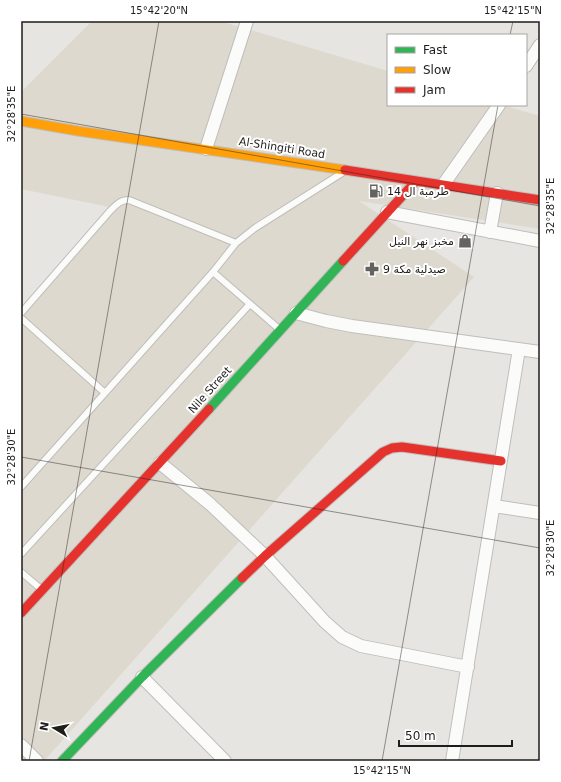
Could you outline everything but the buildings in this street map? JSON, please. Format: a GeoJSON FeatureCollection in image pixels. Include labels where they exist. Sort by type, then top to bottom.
{"type":"FeatureCollection","features":[{"type":"Feature","properties":{"kind":"street"},"geometry":{"type":"LineString","coordinates":[[206,149],[247,21]]}},
{"type":"Feature","properties":{"kind":"street"},"geometry":{"type":"LineString","coordinates":[[527,65],[540,46]]}},
{"type":"Feature","properties":{"kind":"street"},"geometry":{"type":"LineString","coordinates":[[443,185],[498,106]]}},
{"type":"Feature","properties":{"kind":"street","name":"Al-Shingiti Road"},"geometry":{"type":"LineString","coordinates":[[21,121],[78,131],[540,200]]}},
{"type":"Feature","properties":{"kind":"street","name":"Nile Street"},"geometry":{"type":"LineString","coordinates":[[21,613],[160,463],[416,181]]}},
{"type":"Feature","properties":{"kind":"street"},"geometry":{"type":"LineString","coordinates":[[490,232],[496,193]]}},
{"type":"Feature","properties":{"kind":"street"},"geometry":{"type":"LineString","coordinates":[[387,212],[540,241]]}},
{"type":"Feature","properties":{"kind":"street"},"geometry":{"type":"LineString","coordinates":[[296,313],[344,325],[540,352]]}},
{"type":"Feature","properties":{"kind":"street"},"geometry":{"type":"LineString","coordinates":[[452,761],[519,349]]}},
{"type":"Feature","properties":{"kind":"street"},"geometry":{"type":"LineString","coordinates":[[62,761],[142,677],[265,556],[383,452],[402,447],[501,461]]}},
{"type":"Feature","properties":{"kind":"street"},"geometry":{"type":"LineString","coordinates":[[160,463],[210,504],[265,556],[325,622],[342,637],[361,646],[468,667]]}},
{"type":"Feature","properties":{"kind":"street"},"geometry":{"type":"LineString","coordinates":[[494,506],[540,513]]}},
{"type":"Feature","properties":{"kind":"street"},"geometry":{"type":"LineString","coordinates":[[142,677],[225,761]]}},
{"type":"Feature","properties":{"kind":"street"},"geometry":{"type":"LineString","coordinates":[[21,745],[37,761]]}},
{"type":"Feature","properties":{"kind":"lane"},"geometry":{"type":"LineString","coordinates":[[21,486],[213,272],[236,243],[255,228],[346,170]]}},
{"type":"Feature","properties":{"kind":"lane"},"geometry":{"type":"LineString","coordinates":[[21,313],[110,211],[123,200],[128,200],[236,243]]}},
{"type":"Feature","properties":{"kind":"lane"},"geometry":{"type":"LineString","coordinates":[[213,272],[280,330]]}},
{"type":"Feature","properties":{"kind":"lane"},"geometry":{"type":"LineString","coordinates":[[21,301],[28,304]]}},
{"type":"Feature","properties":{"kind":"lane"},"geometry":{"type":"LineString","coordinates":[[21,554],[250,304]]}},
{"type":"Feature","properties":{"kind":"lane"},"geometry":{"type":"LineString","coordinates":[[21,318],[105,393]]}},
{"type":"Feature","properties":{"kind":"lane"},"geometry":{"type":"LineString","coordinates":[[21,572],[42,591]]}},
{"type":"Feature","properties":{"kind":"shaded area"},"geometry":{"type":"Polygon","coordinates":[[[92,21],[220,21],[387,71],[387,106],[505,106],[540,116],[540,229],[359,201],[474,277],[44,761],[21,761],[21,316],[114,208],[21,189],[21,92],[92,21]]]}},
{"type":"Feature","properties":{"kind":"traffic: fast"},"geometry":{"type":"LineString","coordinates":[[209,409],[343,261]]}},
{"type":"Feature","properties":{"kind":"traffic: fast"},"geometry":{"type":"LineString","coordinates":[[62,761],[142,677],[242,578]]}},
{"type":"Feature","properties":{"kind":"traffic: slow"},"geometry":{"type":"LineString","coordinates":[[21,121],[78,131],[345,170]]}},
{"type":"Feature","properties":{"kind":"traffic: jam"},"geometry":{"type":"LineString","coordinates":[[345,170],[540,200]]}},
{"type":"Feature","properties":{"kind":"traffic: jam"},"geometry":{"type":"LineString","coordinates":[[343,261],[416,181]]}},
{"type":"Feature","properties":{"kind":"traffic: jam"},"geometry":{"type":"LineString","coordinates":[[21,613],[209,409]]}},
{"type":"Feature","properties":{"kind":"traffic: jam"},"geometry":{"type":"LineString","coordinates":[[242,578],[383,452],[392,448],[402,447],[501,461]]}},
{"type":"Feature","properties":{"kind":"place","name":"طرمبة ال 14"},"geometry":{"type":"Point","coordinates":[376,191]}},
{"type":"Feature","properties":{"kind":"place","name":"مخبز نهر النيل"},"geometry":{"type":"Point","coordinates":[465,241]}},
{"type":"Feature","properties":{"kind":"place","name":"صيدلية مكة 9"},"geometry":{"type":"Point","coordinates":[372,269]}}]}
